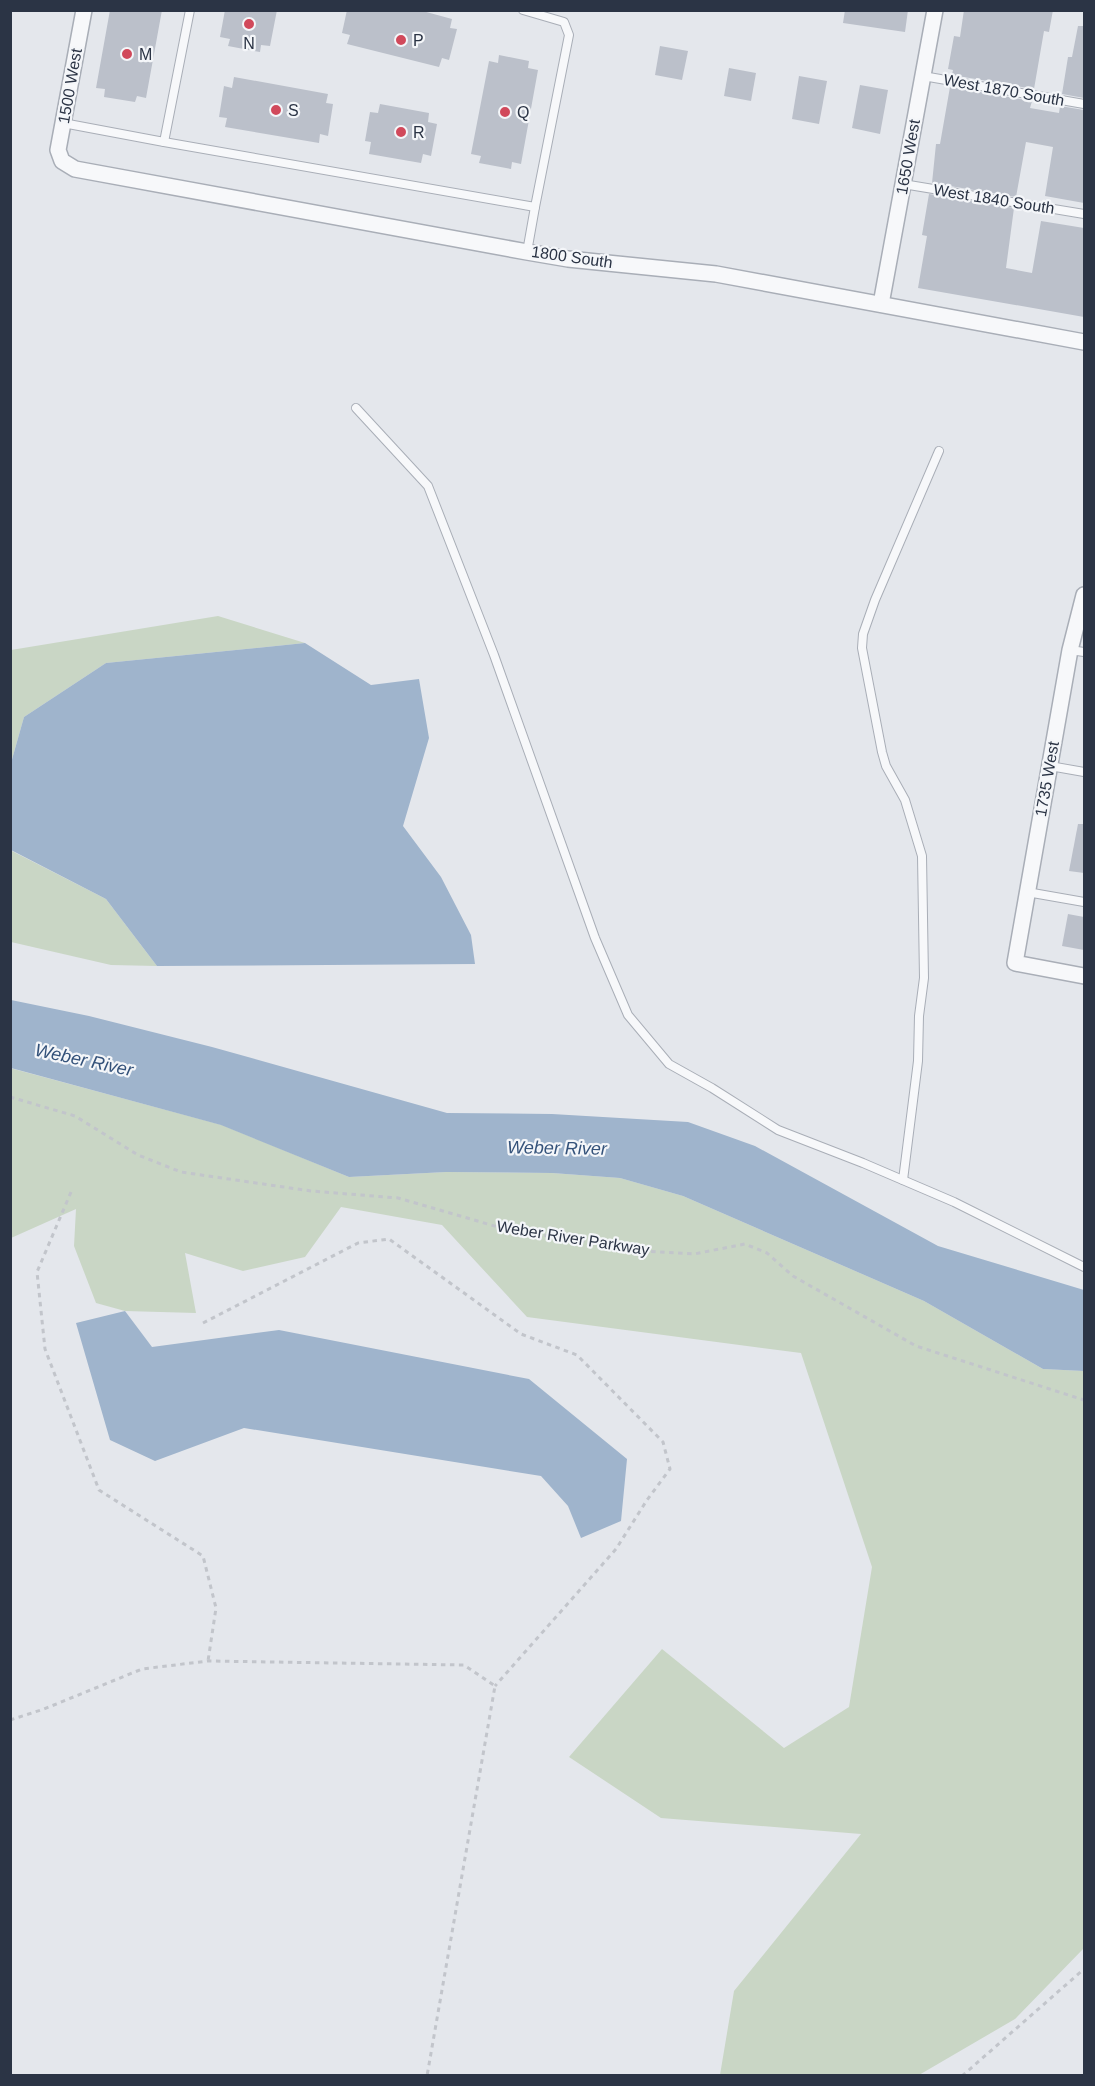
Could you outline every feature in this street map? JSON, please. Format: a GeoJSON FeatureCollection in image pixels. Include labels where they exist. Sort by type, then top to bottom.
{"type":"FeatureCollection","features":[{"type":"Feature","properties":{"kind":"street","name":"1500 West"},"geometry":{"type":"LineString","coordinates":[[62,162],[58,150],[84,10]]}},
{"type":"Feature","properties":{"kind":"street","name":"1650 West"},"geometry":{"type":"LineString","coordinates":[[880,304],[935,10]]}},
{"type":"Feature","properties":{"kind":"street","name":"1800 South"},"geometry":{"type":"LineString","coordinates":[[62,162],[75,169],[527,252],[568,259],[716,274],[1084,342]]}},
{"type":"Feature","properties":{"kind":"street","name":"1735 West"},"geometry":{"type":"LineString","coordinates":[[1084,596],[1077,651],[1050,766],[1015,963],[1084,976]]}},
{"type":"Feature","properties":{"kind":"lane"},"geometry":{"type":"LineString","coordinates":[[164,142],[190,10]]}},
{"type":"Feature","properties":{"kind":"lane"},"geometry":{"type":"LineString","coordinates":[[524,10],[564,22],[569,35],[527,252]]}},
{"type":"Feature","properties":{"kind":"lane","name":"West 1870 South"},"geometry":{"type":"LineString","coordinates":[[922,76],[1084,104]]}},
{"type":"Feature","properties":{"kind":"lane"},"geometry":{"type":"LineString","coordinates":[[63,123],[535,207]]}},
{"type":"Feature","properties":{"kind":"lane","name":"West 1840 South"},"geometry":{"type":"LineString","coordinates":[[903,184],[1084,214]]}},
{"type":"Feature","properties":{"kind":"lane"},"geometry":{"type":"LineString","coordinates":[[356,408],[428,486],[494,654],[595,938],[628,1015],[669,1064],[778,1130],[903,1180],[996,1222],[1084,1267]]}},
{"type":"Feature","properties":{"kind":"lane"},"geometry":{"type":"LineString","coordinates":[[903,1180],[918,1061],[919,1016],[924,978],[922,856],[905,800],[886,766],[882,752],[862,648],[862,634],[939,451]]}},
{"type":"Feature","properties":{"kind":"lane"},"geometry":{"type":"LineString","coordinates":[[1050,766],[1084,772]]}},
{"type":"Feature","properties":{"kind":"lane"},"geometry":{"type":"LineString","coordinates":[[1027,892],[1084,902]]}},
{"type":"Feature","properties":{"kind":"path","name":"Weber River Parkway"},"geometry":{"type":"LineString","coordinates":[[10,1097],[75,1116],[138,1155],[180,1172],[311,1191],[398,1198],[505,1229],[644,1251],[694,1254],[745,1244],[767,1253],[792,1276],[916,1346],[1084,1400]]}},
{"type":"Feature","properties":{"kind":"path"},"geometry":{"type":"LineString","coordinates":[[70,1192],[36,1272],[45,1349],[99,1490],[203,1556],[216,1608],[208,1661]]}},
{"type":"Feature","properties":{"kind":"path"},"geometry":{"type":"LineString","coordinates":[[203,1323],[358,1242],[389,1239],[521,1334],[577,1355],[663,1442],[670,1469],[616,1549],[495,1686],[427,2076]]}},
{"type":"Feature","properties":{"kind":"path"},"geometry":{"type":"LineString","coordinates":[[10,1720],[44,1709],[142,1669],[208,1661],[464,1665],[495,1686]]}},
{"type":"Feature","properties":{"kind":"path"},"geometry":{"type":"LineString","coordinates":[[963,2076],[1084,1969]]}},
{"type":"Feature","properties":{"kind":"green space"},"geometry":{"type":"Polygon","coordinates":[[[218,616],[305,643],[106,663],[24,717],[11,763],[11,650],[218,616]]]}},
{"type":"Feature","properties":{"kind":"green space"},"geometry":{"type":"Polygon","coordinates":[[[10,850],[106,899],[157,966],[111,965],[11,942],[10,850]]]}},
{"type":"Feature","properties":{"kind":"green space"},"geometry":{"type":"Polygon","coordinates":[[[10,1068],[222,1125],[349,1177],[446,1172],[552,1173],[620,1178],[683,1196],[924,1301],[1043,1369],[1084,1371],[1084,1948],[1015,2019],[919,2075],[720,2075],[734,1991],[861,1834],[661,1818],[569,1757],[662,1649],[784,1748],[849,1707],[872,1567],[801,1353],[527,1317],[442,1225],[341,1207],[305,1257],[243,1271],[185,1253],[196,1313],[125,1311],[96,1303],[74,1246],[76,1209],[11,1238],[10,1068]]]}},
{"type":"Feature","properties":{"kind":"water"},"geometry":{"type":"Polygon","coordinates":[[[305,643],[371,685],[419,679],[429,738],[403,826],[441,877],[471,935],[475,964],[157,966],[106,899],[11,850],[11,763],[24,717],[106,663],[305,643]]]}},
{"type":"Feature","properties":{"kind":"water","name":"Weber River"},"geometry":{"type":"Polygon","coordinates":[[[11,1000],[89,1016],[212,1047],[447,1113],[552,1114],[688,1122],[755,1146],[938,1246],[1084,1290],[1084,1371],[1043,1369],[924,1301],[683,1196],[620,1178],[552,1173],[446,1172],[349,1177],[221,1125],[11,1068],[11,1000]]]}},
{"type":"Feature","properties":{"kind":"water"},"geometry":{"type":"Polygon","coordinates":[[[125,1311],[152,1347],[279,1330],[529,1379],[627,1459],[621,1521],[581,1538],[568,1506],[541,1476],[244,1428],[155,1461],[110,1440],[76,1323],[125,1311]]]}},
{"type":"Feature","properties":{"kind":"building","name":"M"},"geometry":{"type":"Polygon","coordinates":[[[110,10],[162,10],[146,98],[137,96],[135,102],[104,97],[105,89],[96,88],[110,10]]]}},
{"type":"Feature","properties":{"kind":"building","name":"N"},"geometry":{"type":"Polygon","coordinates":[[[225,10],[277,10],[270,46],[261,45],[260,52],[228,46],[230,39],[220,37],[225,10]]]}},
{"type":"Feature","properties":{"kind":"building","name":"P"},"geometry":{"type":"Polygon","coordinates":[[[347,10],[419,10],[452,19],[450,28],[457,29],[449,60],[442,58],[439,67],[347,44],[350,35],[342,33],[347,10]]]}},
{"type":"Feature","properties":{"kind":"building"},"geometry":{"type":"Polygon","coordinates":[[[845,10],[908,10],[905,32],[843,23],[845,10]]]}},
{"type":"Feature","properties":{"kind":"building"},"geometry":{"type":"Polygon","coordinates":[[[964,10],[1053,10],[1049,32],[1044,31],[1034,89],[952,75],[953,70],[948,69],[954,36],[960,37],[964,10]]]}},
{"type":"Feature","properties":{"kind":"building"},"geometry":{"type":"Polygon","coordinates":[[[1078,26],[1084,26],[1084,98],[1062,94],[1068,57],[1072,57],[1078,26]]]}},
{"type":"Feature","properties":{"kind":"building"},"geometry":{"type":"Polygon","coordinates":[[[660,46],[688,51],[682,80],[655,75],[660,46]]]}},
{"type":"Feature","properties":{"kind":"building","name":"Q"},"geometry":{"type":"Polygon","coordinates":[[[499,55],[529,61],[528,68],[538,70],[521,164],[512,162],[511,169],[479,163],[481,156],[471,154],[489,61],[498,63],[499,55]]]}},
{"type":"Feature","properties":{"kind":"building"},"geometry":{"type":"Polygon","coordinates":[[[729,68],[756,73],[751,101],[724,96],[729,68]]]}},
{"type":"Feature","properties":{"kind":"building"},"geometry":{"type":"Polygon","coordinates":[[[799,76],[827,81],[819,124],[792,119],[799,76]]]}},
{"type":"Feature","properties":{"kind":"building","name":"S"},"geometry":{"type":"Polygon","coordinates":[[[234,77],[328,94],[326,103],[333,104],[328,136],[320,134],[319,143],[225,127],[227,118],[219,117],[224,86],[232,88],[234,77]]]}},
{"type":"Feature","properties":{"kind":"building"},"geometry":{"type":"Polygon","coordinates":[[[860,85],[888,90],[880,134],[852,128],[860,85]]]}},
{"type":"Feature","properties":{"kind":"building"},"geometry":{"type":"Polygon","coordinates":[[[950,87],[1032,101],[1030,108],[1059,113],[1060,106],[1084,110],[1084,203],[1045,196],[1053,147],[1026,142],[1016,197],[932,183],[936,144],[940,144],[950,87]]]}},
{"type":"Feature","properties":{"kind":"building","name":"R"},"geometry":{"type":"Polygon","coordinates":[[[380,104],[429,113],[428,122],[437,124],[431,156],[423,154],[421,163],[369,154],[371,142],[365,141],[370,112],[378,113],[380,104]]]}},
{"type":"Feature","properties":{"kind":"building"},"geometry":{"type":"Polygon","coordinates":[[[929,194],[1014,208],[1006,268],[1032,273],[1041,221],[1084,228],[1084,317],[918,288],[927,236],[922,235],[929,194]]]}},
{"type":"Feature","properties":{"kind":"building"},"geometry":{"type":"Polygon","coordinates":[[[1078,824],[1084,824],[1084,873],[1069,871],[1078,824]]]}},
{"type":"Feature","properties":{"kind":"building"},"geometry":{"type":"Polygon","coordinates":[[[1068,914],[1084,917],[1084,950],[1062,946],[1068,914]]]}},
{"type":"Feature","properties":{"kind":"place","name":"N"},"geometry":{"type":"Point","coordinates":[249,24]}},
{"type":"Feature","properties":{"kind":"place","name":"P"},"geometry":{"type":"Point","coordinates":[401,40]}},
{"type":"Feature","properties":{"kind":"place","name":"M"},"geometry":{"type":"Point","coordinates":[127,54]}},
{"type":"Feature","properties":{"kind":"place","name":"S"},"geometry":{"type":"Point","coordinates":[276,110]}},
{"type":"Feature","properties":{"kind":"place","name":"Q"},"geometry":{"type":"Point","coordinates":[505,112]}},
{"type":"Feature","properties":{"kind":"place","name":"R"},"geometry":{"type":"Point","coordinates":[401,132]}}]}
